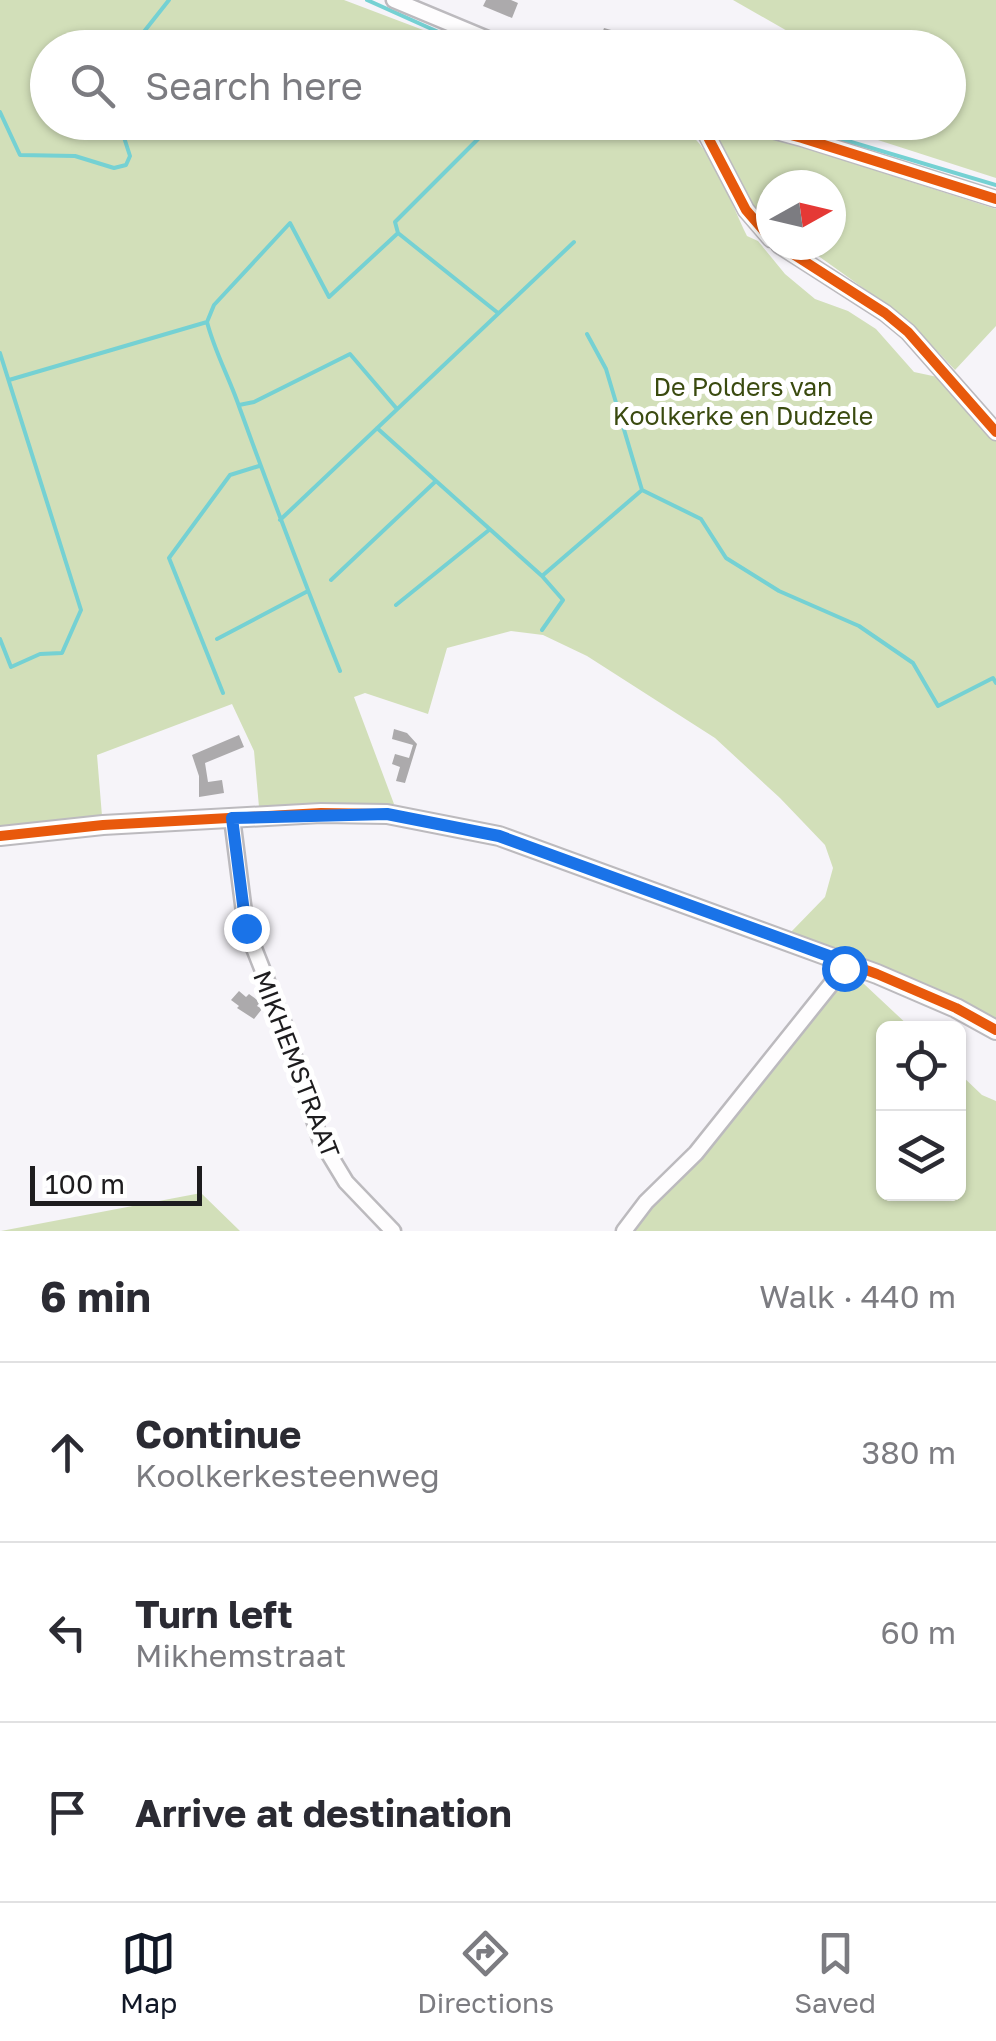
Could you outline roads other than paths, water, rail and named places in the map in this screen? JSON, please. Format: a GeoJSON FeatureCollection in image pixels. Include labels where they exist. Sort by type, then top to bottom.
{"type":"FeatureCollection","features":[{"type":"Feature","properties":{"kind":"main road"},"geometry":{"type":"LineString","coordinates":[[0,836],[232,818],[387,814],[499,836],[848,963],[916,990],[996,1030]]}},
{"type":"Feature","properties":{"kind":"street"},"geometry":{"type":"LineString","coordinates":[[394,0],[466,30]]}},
{"type":"Feature","properties":{"kind":"street"},"geometry":{"type":"LineString","coordinates":[[709,140],[756,225]]}},
{"type":"Feature","properties":{"kind":"street"},"geometry":{"type":"LineString","coordinates":[[808,140],[996,199]]}},
{"type":"Feature","properties":{"kind":"street"},"geometry":{"type":"LineString","coordinates":[[803,260],[908,332],[996,432]]}},
{"type":"Feature","properties":{"kind":"street","name":"MIKHEMSTRAAT"},"geometry":{"type":"LineString","coordinates":[[232,818],[246,928],[284,1024],[320,1138],[346,1182],[392,1231]]}},
{"type":"Feature","properties":{"kind":"street"},"geometry":{"type":"LineString","coordinates":[[624,1231],[646,1202],[696,1153],[848,963]]}},
{"type":"Feature","properties":{"kind":"waterway"},"geometry":{"type":"LineString","coordinates":[[145,30],[169,0]]}},
{"type":"Feature","properties":{"kind":"waterway"},"geometry":{"type":"LineString","coordinates":[[367,0],[434,30]]}},
{"type":"Feature","properties":{"kind":"waterway"},"geometry":{"type":"LineString","coordinates":[[0,112],[20,155],[75,156],[114,168],[126,165],[130,156],[125,140]]}},
{"type":"Feature","properties":{"kind":"waterway"},"geometry":{"type":"LineString","coordinates":[[477,140],[395,222],[398,233],[498,313]]}},
{"type":"Feature","properties":{"kind":"waterway"},"geometry":{"type":"LineString","coordinates":[[845,140],[996,185]]}},
{"type":"Feature","properties":{"kind":"waterway"},"geometry":{"type":"LineString","coordinates":[[207,322],[214,305],[290,223],[329,297],[398,233]]}},
{"type":"Feature","properties":{"kind":"waterway"},"geometry":{"type":"LineString","coordinates":[[280,520],[574,242]]}},
{"type":"Feature","properties":{"kind":"waterway"},"geometry":{"type":"LineString","coordinates":[[9,380],[207,322],[340,671]]}},
{"type":"Feature","properties":{"kind":"waterway"},"geometry":{"type":"LineString","coordinates":[[587,334],[606,369],[642,490],[701,519],[726,558],[779,591],[859,626],[913,663],[938,706],[993,678],[996,683]]}},
{"type":"Feature","properties":{"kind":"waterway"},"geometry":{"type":"LineString","coordinates":[[0,353],[81,610],[62,653],[40,654],[11,667],[0,639]]}},
{"type":"Feature","properties":{"kind":"waterway"},"geometry":{"type":"LineString","coordinates":[[239,405],[254,402],[350,354],[397,409]]}},
{"type":"Feature","properties":{"kind":"waterway"},"geometry":{"type":"LineString","coordinates":[[377,428],[542,576]]}},
{"type":"Feature","properties":{"kind":"waterway"},"geometry":{"type":"LineString","coordinates":[[223,693],[169,558],[230,475],[259,466]]}},
{"type":"Feature","properties":{"kind":"waterway"},"geometry":{"type":"LineString","coordinates":[[331,580],[436,481]]}},
{"type":"Feature","properties":{"kind":"waterway"},"geometry":{"type":"LineString","coordinates":[[542,630],[563,600],[542,576],[642,490]]}},
{"type":"Feature","properties":{"kind":"waterway"},"geometry":{"type":"LineString","coordinates":[[396,605],[489,530]]}},
{"type":"Feature","properties":{"kind":"waterway"},"geometry":{"type":"LineString","coordinates":[[217,639],[308,591]]}},
{"type":"Feature","properties":{"kind":"park label","name":"De Polders van Koolkerke en Dudzele"},"geometry":{"type":"Point","coordinates":[743,400]}}]}
